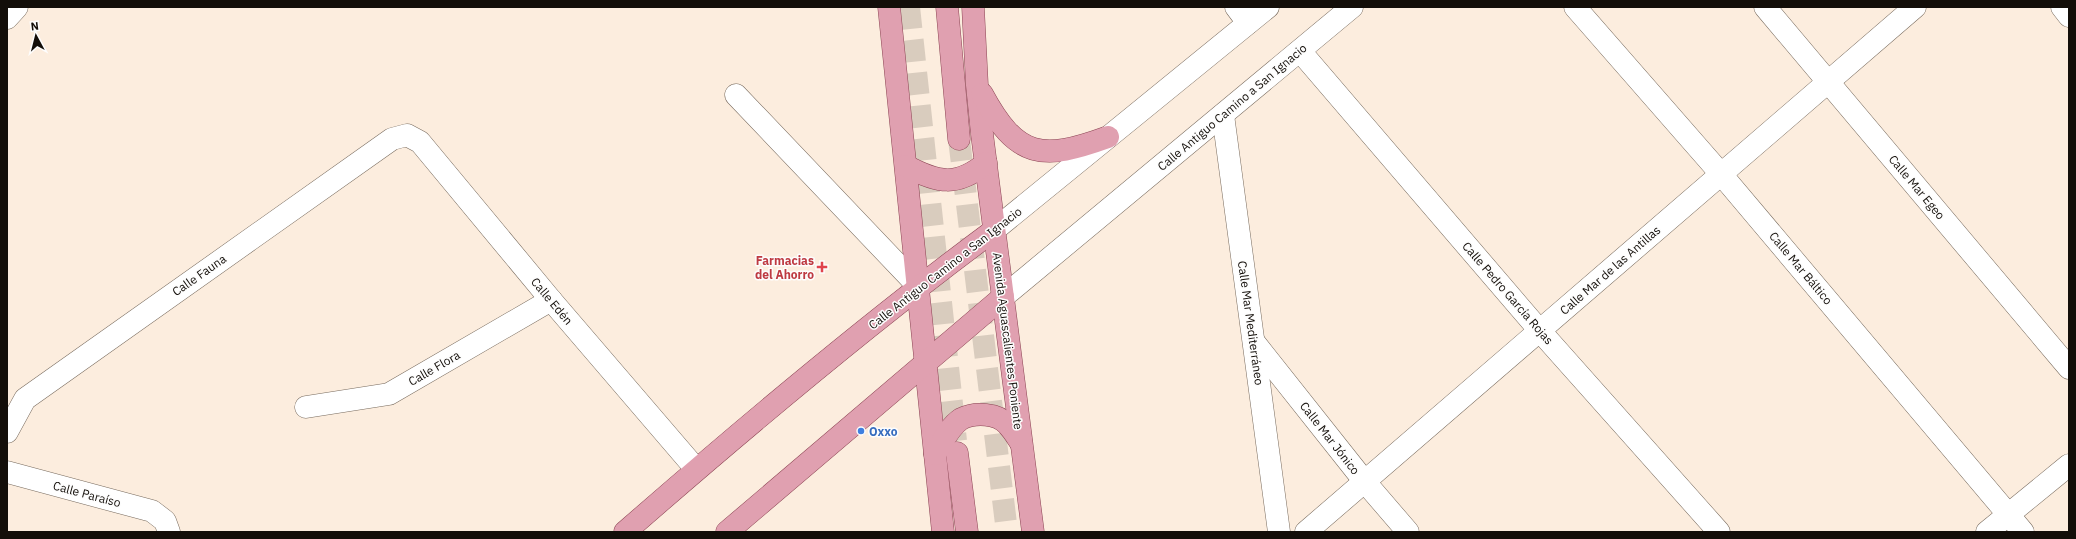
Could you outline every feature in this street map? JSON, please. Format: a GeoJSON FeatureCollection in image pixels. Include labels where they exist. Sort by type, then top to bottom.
{"type":"FeatureCollection","features":[{"type":"Feature","properties":{"kind":"main road"},"geometry":{"type":"LineString","coordinates":[[889,7],[943,532]]}},
{"type":"Feature","properties":{"kind":"main road"},"geometry":{"type":"LineString","coordinates":[[947,7],[959,139]]}},
{"type":"Feature","properties":{"kind":"main road","name":"Avenida Aguascalientes Poniente"},"geometry":{"type":"LineString","coordinates":[[973,7],[977,85],[994,231],[1033,532]]}},
{"type":"Feature","properties":{"kind":"main road"},"geometry":{"type":"LineString","coordinates":[[977,85],[996,120],[1012,138],[1028,148],[1054,152],[1077,148],[1108,137]]}},
{"type":"Feature","properties":{"kind":"main road"},"geometry":{"type":"LineString","coordinates":[[906,166],[926,177],[943,180],[962,179],[986,163]]}},
{"type":"Feature","properties":{"kind":"main road","name":"Calle Antiguo Camino a San Ignacio"},"geometry":{"type":"LineString","coordinates":[[625,532],[696,470],[918,286],[994,231]]}},
{"type":"Feature","properties":{"kind":"main road","name":"Calle Antiguo Camino a San Ignacio"},"geometry":{"type":"LineString","coordinates":[[727,532],[1003,297]]}},
{"type":"Feature","properties":{"kind":"main road"},"geometry":{"type":"LineString","coordinates":[[935,454],[951,430],[961,419],[979,414],[996,417],[1008,424],[1021,443]]}},
{"type":"Feature","properties":{"kind":"main road"},"geometry":{"type":"LineString","coordinates":[[957,453],[967,532]]}},
{"type":"Feature","properties":{"kind":"street","name":"Calle Antiguo Camino a San Ignacio"},"geometry":{"type":"LineString","coordinates":[[994,231],[1108,137],[1242,15],[1268,7]]}},
{"type":"Feature","properties":{"kind":"street","name":"Calle Antiguo Camino a San Ignacio"},"geometry":{"type":"LineString","coordinates":[[1003,297],[1352,7]]}},
{"type":"Feature","properties":{"kind":"street","name":"Calle Mar Báltico"},"geometry":{"type":"LineString","coordinates":[[1575,7],[1722,174],[2024,532]]}},
{"type":"Feature","properties":{"kind":"street","name":"Calle Mar Egeo"},"geometry":{"type":"LineString","coordinates":[[1765,7],[1829,81],[2069,368]]}},
{"type":"Feature","properties":{"kind":"street","name":"Calle Mar de las Antillas"},"geometry":{"type":"LineString","coordinates":[[1306,532],[1915,7]]}},
{"type":"Feature","properties":{"kind":"street"},"geometry":{"type":"LineString","coordinates":[[2062,7],[2069,16]]}},
{"type":"Feature","properties":{"kind":"street","name":"Calle Pedro García Rojas"},"geometry":{"type":"LineString","coordinates":[[1300,51],[1540,331],[1719,532]]}},
{"type":"Feature","properties":{"kind":"street"},"geometry":{"type":"LineString","coordinates":[[736,95],[918,286]]}},
{"type":"Feature","properties":{"kind":"street","name":"Calle Mar Mediterráneo"},"geometry":{"type":"LineString","coordinates":[[1222,115],[1279,532]]}},
{"type":"Feature","properties":{"kind":"street","name":"Calle Edén"},"geometry":{"type":"LineString","coordinates":[[408,135],[420,142],[551,300],[696,470]]}},
{"type":"Feature","properties":{"kind":"street","name":"Calle Fauna"},"geometry":{"type":"LineString","coordinates":[[7,432],[25,399],[392,139],[408,135]]}},
{"type":"Feature","properties":{"kind":"street","name":"Calle Flora"},"geometry":{"type":"LineString","coordinates":[[306,406],[389,394],[551,300]]}},
{"type":"Feature","properties":{"kind":"street","name":"Calle Mar Jónico"},"geometry":{"type":"LineString","coordinates":[[1254,342],[1365,482],[1408,532]]}},
{"type":"Feature","properties":{"kind":"street"},"geometry":{"type":"LineString","coordinates":[[1987,532],[2069,465]]}},
{"type":"Feature","properties":{"kind":"street","name":"Calle Paraíso"},"geometry":{"type":"LineString","coordinates":[[7,472],[152,511],[167,526]]}},
{"type":"Feature","properties":{"kind":"tunnel"},"geometry":{"type":"LineString","coordinates":[[909,7],[956,441]]}},
{"type":"Feature","properties":{"kind":"tunnel"},"geometry":{"type":"LineString","coordinates":[[959,139],[1007,532]]}},
{"type":"Feature","properties":{"kind":"place","name":"Farmacias del Ahorro"},"geometry":{"type":"Point","coordinates":[822,267]}},
{"type":"Feature","properties":{"kind":"place","name":"Oxxo"},"geometry":{"type":"Point","coordinates":[861,431]}}]}
